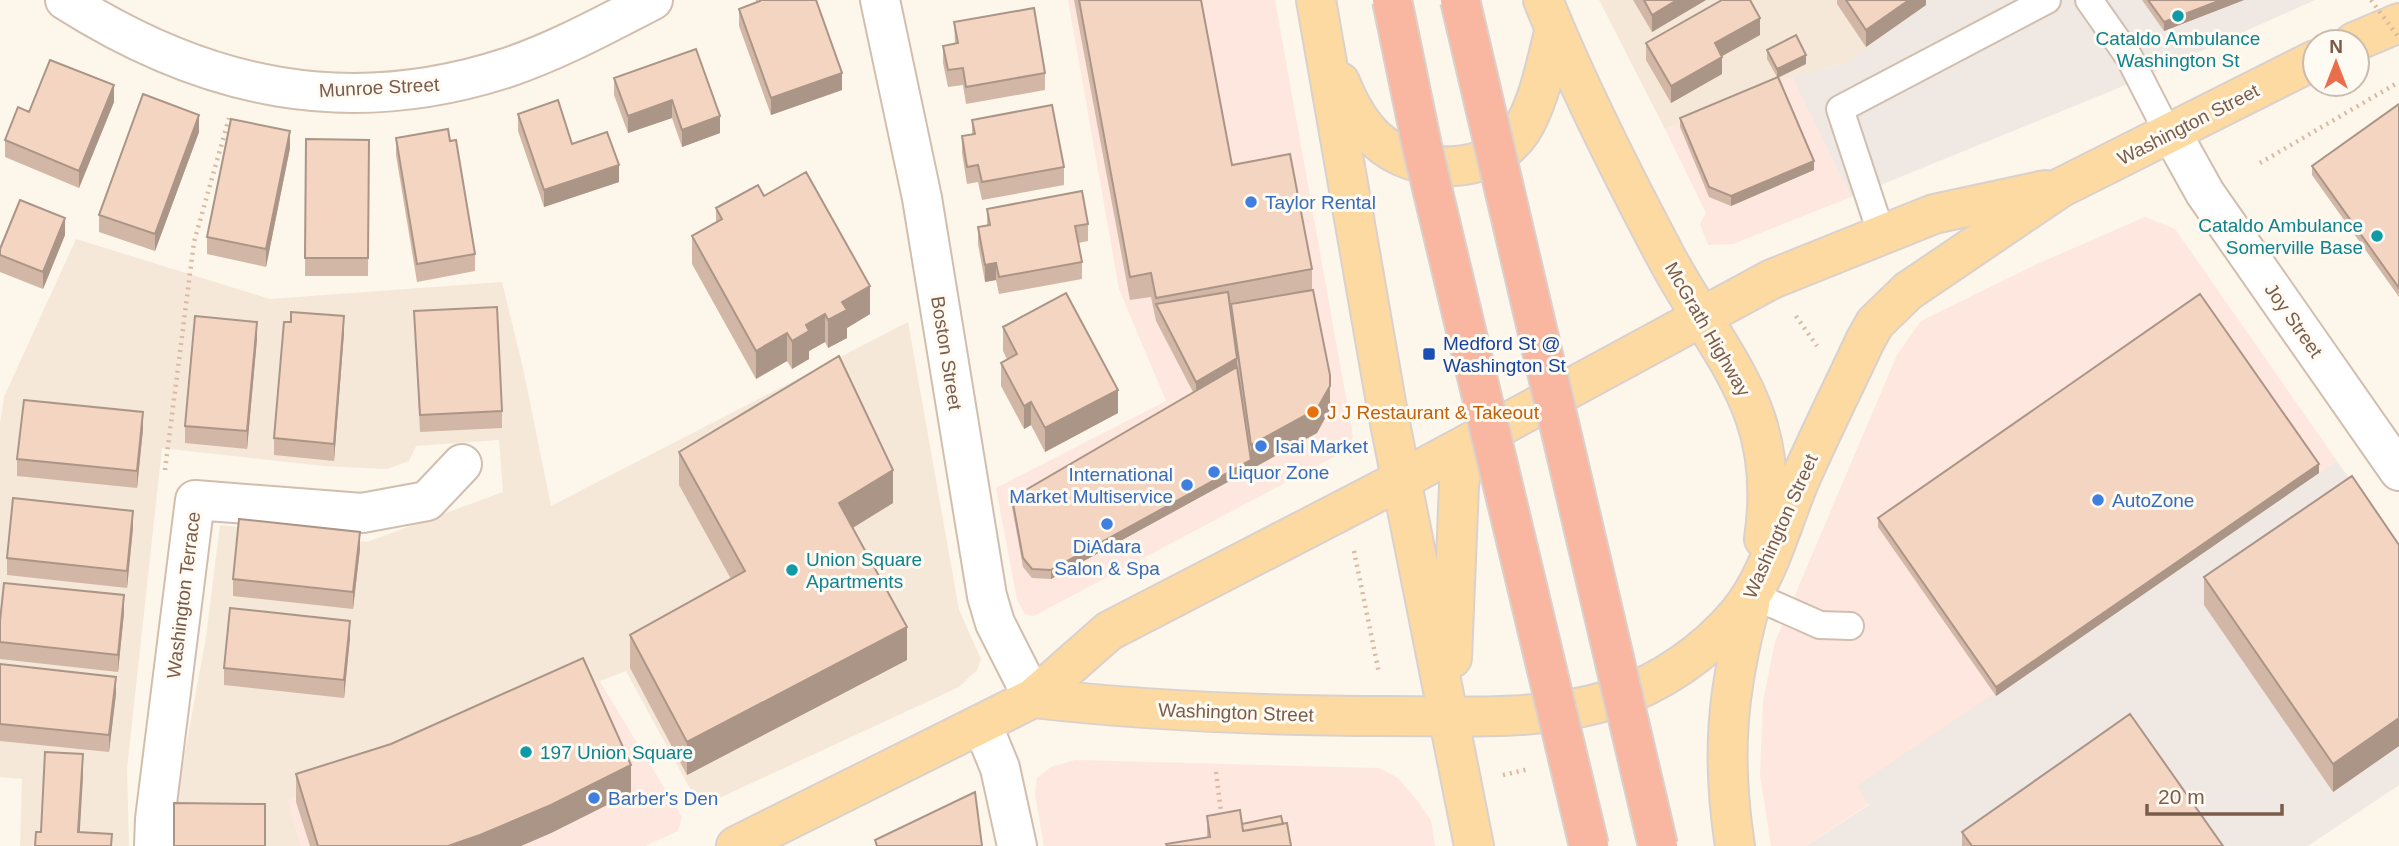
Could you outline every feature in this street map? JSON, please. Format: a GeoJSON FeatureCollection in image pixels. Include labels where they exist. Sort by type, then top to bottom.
{"type":"FeatureCollection","features":[{"type":"Feature","properties":{"kind":"highway"},"geometry":{"type":"LineString","coordinates":[[1392,0],[1422,146],[1589,846]]}},
{"type":"Feature","properties":{"kind":"highway"},"geometry":{"type":"LineString","coordinates":[[1460,0],[1658,846]]}},
{"type":"Feature","properties":{"kind":"main road"},"geometry":{"type":"LineString","coordinates":[[1319,13],[1344,93],[1377,140],[1406,160],[1423,164],[1462,165],[1494,156],[1508,145],[1529,116],[1549,14]]}},
{"type":"Feature","properties":{"kind":"main road"},"geometry":{"type":"LineString","coordinates":[[1319,13],[1401,480],[1474,846]]}},
{"type":"Feature","properties":{"kind":"main road","name":"McGrath Highway"},"geometry":{"type":"LineString","coordinates":[[1549,14],[1666,257],[1744,385],[1764,442],[1768,501],[1752,595],[1739,645],[1726,730],[1726,763],[1735,846]]}},
{"type":"Feature","properties":{"kind":"main road"},"geometry":{"type":"LineString","coordinates":[[2371,35],[2399,23]]}},
{"type":"Feature","properties":{"kind":"main road","name":"Washington Street"},"geometry":{"type":"LineString","coordinates":[[1033,698],[1117,707],[1449,718],[1563,710],[1633,692],[1672,670],[1710,643],[1752,595],[1802,475],[1875,323],[1921,282],[2060,187],[2301,67]]}},
{"type":"Feature","properties":{"kind":"main road","name":"Washington Street"},"geometry":{"type":"LineString","coordinates":[[736,846],[1033,698],[1109,631],[1401,480],[1702,315],[1802,265],[1945,211],[2060,187]]}},
{"type":"Feature","properties":{"kind":"main road"},"geometry":{"type":"LineString","coordinates":[[1449,718],[1459,485],[1463,461],[1475,440]]}},
{"type":"Feature","properties":{"kind":"street","name":"Munroe Street"},"geometry":{"type":"LineString","coordinates":[[65,0],[111,29],[163,54],[239,81],[318,92],[387,90],[453,83],[510,66],[565,45],[653,0]]}},
{"type":"Feature","properties":{"kind":"street","name":"Boston Street"},"geometry":{"type":"LineString","coordinates":[[880,0],[922,198],[987,596],[995,623],[1033,698]]}},
{"type":"Feature","properties":{"kind":"street","name":"Joy Street"},"geometry":{"type":"LineString","coordinates":[[2169,133],[2206,193],[2399,471]]}},
{"type":"Feature","properties":{"kind":"street","name":"Washington Terrace"},"geometry":{"type":"LineString","coordinates":[[154,846],[195,500],[362,513],[427,501],[462,464]]}},
{"type":"Feature","properties":{"kind":"street"},"geometry":{"type":"LineString","coordinates":[[982,724],[1000,768],[1017,846]]}},
{"type":"Feature","properties":{"kind":"lane"},"geometry":{"type":"LineString","coordinates":[[1881,233],[1840,109],[2018,7],[2047,0]]}},
{"type":"Feature","properties":{"kind":"lane"},"geometry":{"type":"LineString","coordinates":[[2090,0],[2129,57],[2169,133]]}},
{"type":"Feature","properties":{"kind":"lane"},"geometry":{"type":"LineString","coordinates":[[1377,140],[1406,172],[1419,200],[1475,440]]}},
{"type":"Feature","properties":{"kind":"lane"},"geometry":{"type":"LineString","coordinates":[[1752,595],[1819,625],[1850,626]]}},
{"type":"Feature","properties":{"kind":"path"},"geometry":{"type":"LineString","coordinates":[[2371,0],[2399,38]]}},
{"type":"Feature","properties":{"kind":"path"},"geometry":{"type":"LineString","coordinates":[[195,500],[163,485],[194,242],[239,81]]}},
{"type":"Feature","properties":{"kind":"path"},"geometry":{"type":"LineString","coordinates":[[2260,163],[2399,83]]}},
{"type":"Feature","properties":{"kind":"path"},"geometry":{"type":"LineString","coordinates":[[1795,315],[1813,344]]}},
{"type":"Feature","properties":{"kind":"path"},"geometry":{"type":"LineString","coordinates":[[1352,543],[1381,679]]}},
{"type":"Feature","properties":{"kind":"path"},"geometry":{"type":"LineString","coordinates":[[1216,772],[1222,824]]}},
{"type":"Feature","properties":{"kind":"shaded area"},"geometry":{"type":"Polygon","coordinates":[[[1068,0],[1275,0],[1353,437],[1347,450],[1034,616],[1025,614],[1017,600],[996,488],[1166,401],[1119,289],[1068,0]]]}},
{"type":"Feature","properties":{"kind":"shaded area"},"geometry":{"type":"Polygon","coordinates":[[[1599,0],[1927,0],[1847,63],[1792,77],[1665,129],[1599,0]]]}},
{"type":"Feature","properties":{"kind":"shaded area"},"geometry":{"type":"Polygon","coordinates":[[[1927,0],[2315,0],[2116,89],[1851,197],[1792,77],[1847,63],[1927,0]]]}},
{"type":"Feature","properties":{"kind":"shaded area"},"geometry":{"type":"Polygon","coordinates":[[[1792,77],[1851,197],[1733,244],[1708,245],[1700,224],[1706,213],[1665,129],[1792,77]]]}},
{"type":"Feature","properties":{"kind":"shaded area"},"geometry":{"type":"Polygon","coordinates":[[[2145,217],[2175,229],[2337,461],[1996,696],[1858,786],[1869,804],[1806,846],[1771,846],[1760,775],[1763,701],[1775,642],[1897,355],[1921,321],[2035,265],[2145,217]]]}},
{"type":"Feature","properties":{"kind":"shaded area"},"geometry":{"type":"Polygon","coordinates":[[[76,239],[270,299],[502,282],[523,368],[551,506],[908,322],[959,610],[981,659],[977,670],[959,687],[700,807],[626,671],[288,800],[301,846],[171,846],[171,829],[206,637],[220,525],[367,542],[503,492],[499,440],[416,446],[409,461],[387,469],[323,466],[162,448],[127,768],[129,846],[20,846],[22,779],[0,777],[0,424],[4,397],[76,239]]]}},
{"type":"Feature","properties":{"kind":"shaded area"},"geometry":{"type":"Polygon","coordinates":[[[2337,461],[2399,550],[2399,785],[2308,846],[1806,846],[1869,805],[1857,786],[2337,461]]]}},
{"type":"Feature","properties":{"kind":"shaded area","name":"197 Union Square"},"geometry":{"type":"Polygon","coordinates":[[[599,680],[682,817],[678,831],[645,846],[301,846],[287,800],[599,680]]]}},
{"type":"Feature","properties":{"kind":"shaded area"},"geometry":{"type":"Polygon","coordinates":[[[1075,760],[1379,768],[1398,778],[1420,804],[1431,821],[1435,846],[1044,846],[1035,795],[1037,778],[1051,767],[1075,760]]]}},
{"type":"Feature","properties":{"kind":"building"},"geometry":{"type":"Polygon","coordinates":[[[760,0],[816,0],[842,73],[771,98],[739,9],[760,0]]]}},
{"type":"Feature","properties":{"kind":"building"},"geometry":{"type":"Polygon","coordinates":[[[1079,0],[1201,0],[1232,165],[1290,154],[1312,269],[1156,298],[1151,273],[1130,277],[1079,0]]]}},
{"type":"Feature","properties":{"kind":"building"},"geometry":{"type":"Polygon","coordinates":[[[1644,0],[1677,0],[1652,15],[1644,0]]]}},
{"type":"Feature","properties":{"kind":"building"},"geometry":{"type":"Polygon","coordinates":[[[1722,0],[1750,0],[1760,18],[1715,43],[1722,57],[1671,86],[1646,43],[1722,0]]]}},
{"type":"Feature","properties":{"kind":"building"},"geometry":{"type":"Polygon","coordinates":[[[1846,0],[1909,0],[1866,30],[1846,0]]]}},
{"type":"Feature","properties":{"kind":"building"},"geometry":{"type":"Polygon","coordinates":[[[2148,0],[2221,0],[2164,22],[2148,0]]]}},
{"type":"Feature","properties":{"kind":"building"},"geometry":{"type":"Polygon","coordinates":[[[1034,8],[1045,73],[966,87],[963,68],[948,70],[943,46],[958,43],[954,22],[1034,8]]]}},
{"type":"Feature","properties":{"kind":"building"},"geometry":{"type":"Polygon","coordinates":[[[1796,35],[1806,55],[1777,69],[1767,50],[1796,35]]]}},
{"type":"Feature","properties":{"kind":"building"},"geometry":{"type":"Polygon","coordinates":[[[696,49],[720,116],[682,130],[672,100],[628,116],[614,78],[696,49]]]}},
{"type":"Feature","properties":{"kind":"building"},"geometry":{"type":"Polygon","coordinates":[[[50,60],[114,85],[79,171],[5,140],[18,107],[29,112],[50,60]]]}},
{"type":"Feature","properties":{"kind":"building"},"geometry":{"type":"Polygon","coordinates":[[[1778,77],[1814,161],[1731,196],[1709,187],[1680,118],[1778,77]]]}},
{"type":"Feature","properties":{"kind":"building"},"geometry":{"type":"Polygon","coordinates":[[[143,94],[199,115],[155,234],[99,215],[143,94]]]}},
{"type":"Feature","properties":{"kind":"building"},"geometry":{"type":"Polygon","coordinates":[[[558,100],[572,144],[607,132],[619,165],[544,190],[518,114],[558,100]]]}},
{"type":"Feature","properties":{"kind":"building","name":"Cataldo Ambulance Somerville Base"},"geometry":{"type":"Polygon","coordinates":[[[2399,104],[2399,288],[2312,166],[2399,104]]]}},
{"type":"Feature","properties":{"kind":"building"},"geometry":{"type":"Polygon","coordinates":[[[1052,105],[1064,167],[982,182],[978,165],[967,167],[962,136],[975,134],[972,120],[1052,105]]]}},
{"type":"Feature","properties":{"kind":"building"},"geometry":{"type":"Polygon","coordinates":[[[231,119],[290,131],[266,249],[207,237],[231,119]]]}},
{"type":"Feature","properties":{"kind":"building"},"geometry":{"type":"Polygon","coordinates":[[[448,129],[450,141],[456,140],[475,254],[417,264],[396,138],[448,129]]]}},
{"type":"Feature","properties":{"kind":"building"},"geometry":{"type":"Polygon","coordinates":[[[306,139],[369,140],[368,258],[305,258],[306,139]]]}},
{"type":"Feature","properties":{"kind":"building"},"geometry":{"type":"Polygon","coordinates":[[[806,172],[870,286],[842,302],[847,310],[828,320],[825,314],[806,325],[809,331],[792,341],[787,333],[756,351],[692,236],[722,219],[716,208],[758,185],[764,196],[806,172]]]}},
{"type":"Feature","properties":{"kind":"building"},"geometry":{"type":"Polygon","coordinates":[[[1082,191],[1088,224],[1075,226],[1082,262],[999,277],[996,263],[985,265],[978,227],[990,225],[987,209],[1082,191]]]}},
{"type":"Feature","properties":{"kind":"building"},"geometry":{"type":"Polygon","coordinates":[[[20,200],[65,218],[43,272],[0,255],[20,200]]]}},
{"type":"Feature","properties":{"kind":"building"},"geometry":{"type":"Polygon","coordinates":[[[1313,290],[1330,386],[1317,409],[1251,445],[1231,304],[1313,290]]]}},
{"type":"Feature","properties":{"kind":"building"},"geometry":{"type":"Polygon","coordinates":[[[1228,292],[1237,358],[1196,382],[1156,304],[1228,292]]]}},
{"type":"Feature","properties":{"kind":"building"},"geometry":{"type":"Polygon","coordinates":[[[1066,293],[1118,390],[1045,428],[1031,402],[1024,406],[1001,363],[1017,354],[1003,327],[1066,293]]]}},
{"type":"Feature","properties":{"kind":"building","name":"AutoZone"},"geometry":{"type":"Polygon","coordinates":[[[2200,294],[2319,464],[1996,687],[1878,518],[2200,294]]]}},
{"type":"Feature","properties":{"kind":"building"},"geometry":{"type":"Polygon","coordinates":[[[497,307],[502,411],[420,415],[414,311],[497,307]]]}},
{"type":"Feature","properties":{"kind":"building"},"geometry":{"type":"Polygon","coordinates":[[[291,312],[344,316],[334,444],[274,438],[284,322],[291,322],[291,312]]]}},
{"type":"Feature","properties":{"kind":"building"},"geometry":{"type":"Polygon","coordinates":[[[195,316],[257,322],[247,431],[185,426],[195,316]]]}},
{"type":"Feature","properties":{"kind":"building","name":"Union Square Apartments"},"geometry":{"type":"Polygon","coordinates":[[[839,356],[893,470],[839,503],[907,627],[687,742],[630,635],[745,571],[679,452],[839,356]]]}},
{"type":"Feature","properties":{"kind":"building"},"geometry":{"type":"Polygon","coordinates":[[[1237,367],[1251,460],[1051,570],[1032,569],[1023,558],[1012,498],[1237,367]]]}},
{"type":"Feature","properties":{"kind":"building"},"geometry":{"type":"Polygon","coordinates":[[[24,400],[143,412],[137,471],[17,459],[24,400]]]}},
{"type":"Feature","properties":{"kind":"building"},"geometry":{"type":"Polygon","coordinates":[[[2352,476],[2399,545],[2399,718],[2333,764],[2204,577],[2352,476]]]}},
{"type":"Feature","properties":{"kind":"building"},"geometry":{"type":"Polygon","coordinates":[[[13,498],[133,511],[127,571],[7,558],[13,498]]]}},
{"type":"Feature","properties":{"kind":"building"},"geometry":{"type":"Polygon","coordinates":[[[239,519],[360,532],[353,592],[233,579],[239,519]]]}},
{"type":"Feature","properties":{"kind":"building"},"geometry":{"type":"Polygon","coordinates":[[[4,583],[124,595],[118,655],[0,642],[4,583]]]}},
{"type":"Feature","properties":{"kind":"building"},"geometry":{"type":"Polygon","coordinates":[[[230,608],[350,621],[344,680],[224,668],[230,608]]]}},
{"type":"Feature","properties":{"kind":"building","name":"197 Union Square"},"geometry":{"type":"Polygon","coordinates":[[[583,658],[631,765],[551,805],[448,846],[318,846],[296,774],[391,744],[583,658]]]}},
{"type":"Feature","properties":{"kind":"building"},"geometry":{"type":"Polygon","coordinates":[[[0,664],[116,677],[109,735],[0,724],[0,664]]]}},
{"type":"Feature","properties":{"kind":"building"},"geometry":{"type":"Polygon","coordinates":[[[2130,714],[2223,846],[1972,846],[1962,832],[2130,714]]]}},
{"type":"Feature","properties":{"kind":"building"},"geometry":{"type":"Polygon","coordinates":[[[45,752],[83,754],[78,832],[112,834],[111,846],[35,846],[36,832],[41,832],[45,752]]]}},
{"type":"Feature","properties":{"kind":"building"},"geometry":{"type":"Polygon","coordinates":[[[975,792],[982,846],[877,846],[875,840],[975,792]]]}},
{"type":"Feature","properties":{"kind":"building"},"geometry":{"type":"Polygon","coordinates":[[[174,803],[265,804],[265,846],[174,846],[174,803]]]}},
{"type":"Feature","properties":{"kind":"building"},"geometry":{"type":"Polygon","coordinates":[[[1240,810],[1243,831],[1287,823],[1291,846],[1166,844],[1210,837],[1207,816],[1240,810]]]}},
{"type":"Feature","properties":{"kind":"building"},"geometry":{"type":"Polygon","coordinates":[[[1281,816],[1283,824],[1243,831],[1242,824],[1281,816]]]}},
{"type":"Feature","properties":{"kind":"place","name":"Cataldo Ambulance Washington St"},"geometry":{"type":"Point","coordinates":[2178,16]}},
{"type":"Feature","properties":{"kind":"place","name":"Taylor Rental"},"geometry":{"type":"Point","coordinates":[1251,202]}},
{"type":"Feature","properties":{"kind":"place","name":"Cataldo Ambulance Somerville Base"},"geometry":{"type":"Point","coordinates":[2377,236]}},
{"type":"Feature","properties":{"kind":"place","name":"Medford St @ Washington St"},"geometry":{"type":"Point","coordinates":[1429,354]}},
{"type":"Feature","properties":{"kind":"place","name":"J J Restaurant & Takeout"},"geometry":{"type":"Point","coordinates":[1313,412]}},
{"type":"Feature","properties":{"kind":"place","name":"Isai Market"},"geometry":{"type":"Point","coordinates":[1261,446]}},
{"type":"Feature","properties":{"kind":"place","name":"Liquor Zone"},"geometry":{"type":"Point","coordinates":[1214,472]}},
{"type":"Feature","properties":{"kind":"place","name":"International Market Multiservice"},"geometry":{"type":"Point","coordinates":[1187,485]}},
{"type":"Feature","properties":{"kind":"place","name":"AutoZone"},"geometry":{"type":"Point","coordinates":[2098,500]}},
{"type":"Feature","properties":{"kind":"place","name":"DiAdara Salon & Spa"},"geometry":{"type":"Point","coordinates":[1107,524]}},
{"type":"Feature","properties":{"kind":"place","name":"Union Square Apartments"},"geometry":{"type":"Point","coordinates":[792,570]}},
{"type":"Feature","properties":{"kind":"place","name":"197 Union Square"},"geometry":{"type":"Point","coordinates":[526,752]}},
{"type":"Feature","properties":{"kind":"place","name":"Barber's Den"},"geometry":{"type":"Point","coordinates":[594,798]}}]}
